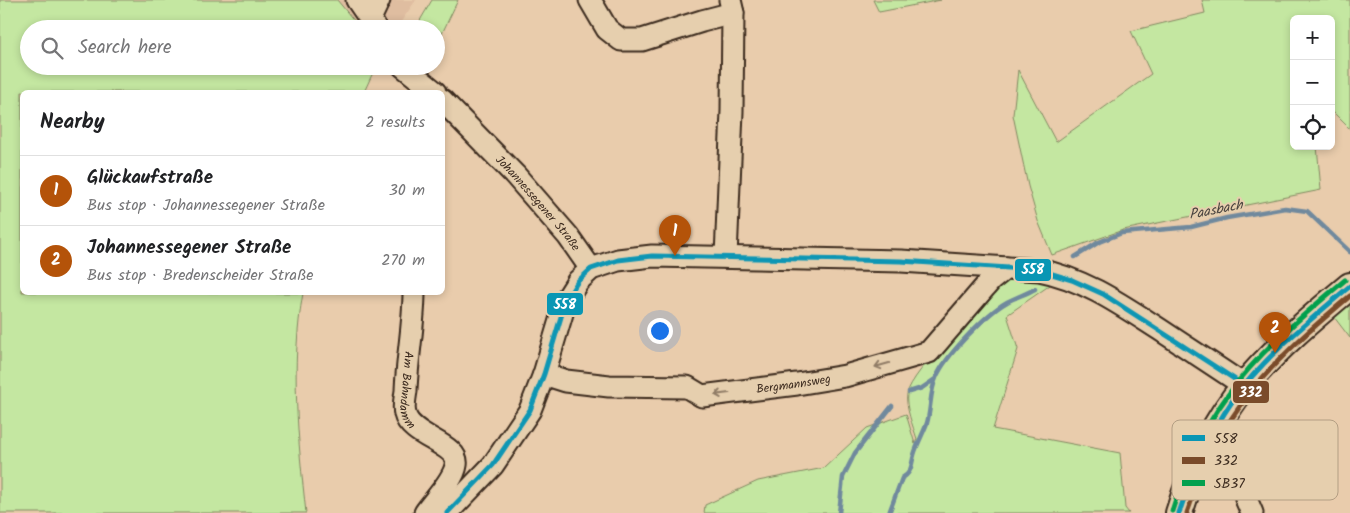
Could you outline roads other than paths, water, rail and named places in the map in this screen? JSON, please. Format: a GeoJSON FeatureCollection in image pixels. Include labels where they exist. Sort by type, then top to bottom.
{"type":"FeatureCollection","features":[{"type":"Feature","properties":{"kind":"main road"},"geometry":{"type":"LineString","coordinates":[[1220,420],[1245,386],[1275,352],[1350,286]]}},
{"type":"Feature","properties":{"kind":"main road"},"geometry":{"type":"LineString","coordinates":[[1179,513],[1183,500]]}},
{"type":"Feature","properties":{"kind":"street"},"geometry":{"type":"LineString","coordinates":[[356,0],[370,20]]}},
{"type":"Feature","properties":{"kind":"street"},"geometry":{"type":"LineString","coordinates":[[374,20],[380,0]]}},
{"type":"Feature","properties":{"kind":"street"},"geometry":{"type":"LineString","coordinates":[[590,0],[607,29],[621,40],[642,40],[702,21],[732,6],[732,111],[726,257]]}},
{"type":"Feature","properties":{"kind":"street"},"geometry":{"type":"LineString","coordinates":[[414,75],[432,90]]}},
{"type":"Feature","properties":{"kind":"street","name":"Johannessegener Straße"},"geometry":{"type":"LineString","coordinates":[[445,103],[515,175],[568,236],[591,269]]}},
{"type":"Feature","properties":{"kind":"street"},"geometry":{"type":"LineString","coordinates":[[447,513],[493,465],[530,410],[544,374],[566,300],[578,281],[591,269],[618,260],[652,256],[901,261],[1046,271],[1092,288],[1152,324],[1245,386]]}},
{"type":"Feature","properties":{"kind":"street","name":"Bergmannsweg"},"geometry":{"type":"LineString","coordinates":[[544,374],[566,381],[609,386],[687,387],[702,396],[845,376],[929,352],[991,280],[1006,268]]}},
{"type":"Feature","properties":{"kind":"street","name":"Am Bahndamm"},"geometry":{"type":"LineString","coordinates":[[414,295],[406,366],[405,414],[411,426],[446,447],[454,457],[456,465],[449,480],[424,513]]}},
{"type":"Feature","properties":{"kind":"street"},"geometry":{"type":"LineString","coordinates":[[1246,500],[1252,513]]}},
{"type":"Feature","properties":{"kind":"waterway","name":"Paasbach"},"geometry":{"type":"LineString","coordinates":[[1075,257],[1099,242],[1122,233],[1191,227],[1227,218],[1285,208],[1307,211],[1350,252]]}},
{"type":"Feature","properties":{"kind":"waterway","name":"Paasbach"},"geometry":{"type":"LineString","coordinates":[[889,513],[902,478],[908,474],[911,468],[915,451],[927,423],[933,389],[941,369],[957,347],[988,316],[1007,302],[1035,289]]}},
{"type":"Feature","properties":{"kind":"waterway"},"geometry":{"type":"LineString","coordinates":[[909,392],[922,388],[935,379]]}},
{"type":"Feature","properties":{"kind":"waterway"},"geometry":{"type":"LineString","coordinates":[[839,513],[843,477],[855,453],[892,406]]}},
{"type":"Feature","properties":{"kind":"place","name":"Glückaufstraße"},"geometry":{"type":"Point","coordinates":[675,256]}},
{"type":"Feature","properties":{"kind":"place","name":"Johannessegener Straße"},"geometry":{"type":"Point","coordinates":[1275,353]}}]}
